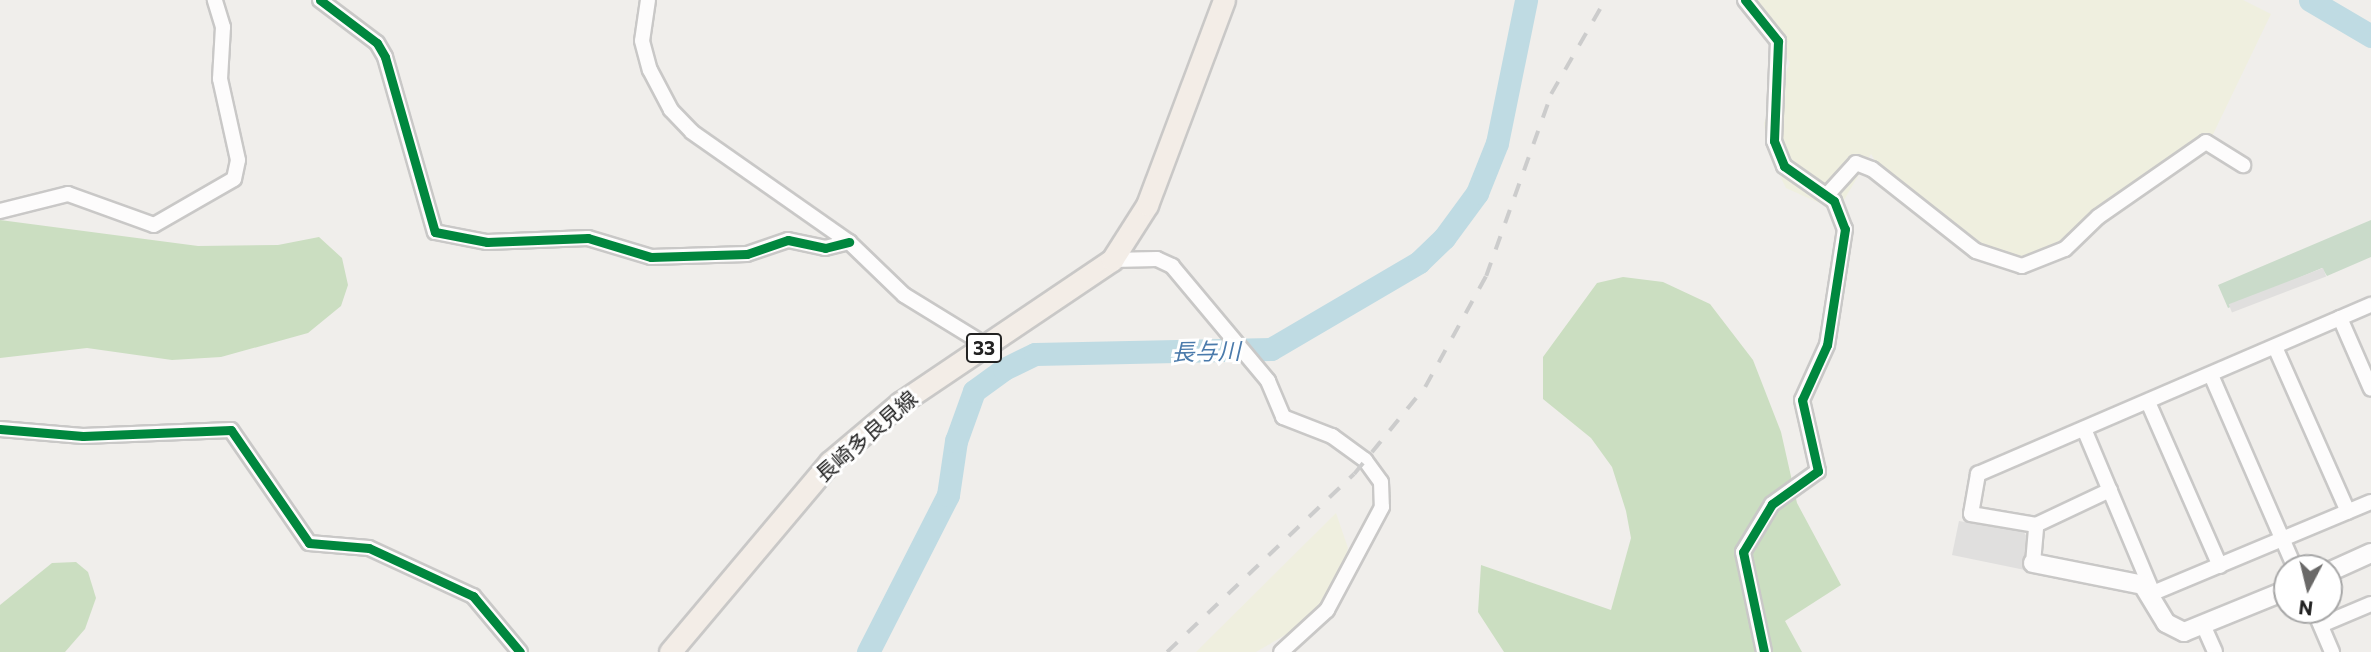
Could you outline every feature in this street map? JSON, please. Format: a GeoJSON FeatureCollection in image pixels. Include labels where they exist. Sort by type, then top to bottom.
{"type":"FeatureCollection","features":[{"type":"Feature","properties":{"kind":"main road","name":"長崎多良見線"},"geometry":{"type":"LineString","coordinates":[[670,652],[830,462],[900,403],[1112,260],[1147,205],[1224,0]]}},
{"type":"Feature","properties":{"kind":"street"},"geometry":{"type":"LineString","coordinates":[[0,211],[68,194],[154,225],[234,179],[237,160],[220,79],[223,27],[215,0]]}},
{"type":"Feature","properties":{"kind":"street"},"geometry":{"type":"LineString","coordinates":[[320,0],[377,43],[385,57],[435,232],[487,242],[588,238],[651,257],[747,254],[788,240],[825,248],[849,242]]}},
{"type":"Feature","properties":{"kind":"street"},"geometry":{"type":"LineString","coordinates":[[648,0],[642,41],[671,110],[692,132],[849,242],[904,296],[987,346]]}},
{"type":"Feature","properties":{"kind":"street"},"geometry":{"type":"LineString","coordinates":[[1745,0],[1778,41],[1774,141],[1784,166],[1827,195],[1845,229],[1827,345],[1806,386],[1801,418],[1818,471],[1772,503],[1744,552],[1763,652]]}},
{"type":"Feature","properties":{"kind":"street"},"geometry":{"type":"LineString","coordinates":[[1827,195],[1856,163],[1872,169],[1976,251],[2022,266],[2065,248],[2206,142],[2243,165]]}},
{"type":"Feature","properties":{"kind":"street"},"geometry":{"type":"LineString","coordinates":[[1112,260],[1157,259],[1172,266],[1277,396],[1283,417],[1332,436],[1365,460],[1381,482],[1382,507],[1326,610],[1281,652]]}},
{"type":"Feature","properties":{"kind":"street"},"geometry":{"type":"LineString","coordinates":[[2110,490],[2036,526],[1972,514],[1978,474],[2371,305]]}},
{"type":"Feature","properties":{"kind":"street"},"geometry":{"type":"LineString","coordinates":[[2340,318],[2371,389]]}},
{"type":"Feature","properties":{"kind":"street"},"geometry":{"type":"LineString","coordinates":[[2275,347],[2348,512]]}},
{"type":"Feature","properties":{"kind":"street"},"geometry":{"type":"LineString","coordinates":[[2211,375],[2289,554]]}},
{"type":"Feature","properties":{"kind":"street"},"geometry":{"type":"LineString","coordinates":[[2148,402],[2220,566]]}},
{"type":"Feature","properties":{"kind":"street"},"geometry":{"type":"LineString","coordinates":[[0,429],[83,436],[231,430],[309,543],[369,548],[473,596],[520,652]]}},
{"type":"Feature","properties":{"kind":"street"},"geometry":{"type":"LineString","coordinates":[[2084,429],[2153,593],[2174,629],[2204,627],[2273,596]]}},
{"type":"Feature","properties":{"kind":"street"},"geometry":{"type":"LineString","coordinates":[[2036,526],[2033,563],[2153,593],[2371,502]]}},
{"type":"Feature","properties":{"kind":"street"},"geometry":{"type":"LineString","coordinates":[[2343,566],[2371,553]]}},
{"type":"Feature","properties":{"kind":"street"},"geometry":{"type":"LineString","coordinates":[[2332,652],[2320,625],[2371,604]]}},
{"type":"Feature","properties":{"kind":"street"},"geometry":{"type":"LineString","coordinates":[[2204,627],[2214,652]]}},
{"type":"Feature","properties":{"kind":"green space"},"geometry":{"type":"Polygon","coordinates":[[[1755,0],[2243,0],[2271,14],[2203,155],[2125,207],[2097,210],[2044,254],[2000,267],[1977,257],[1958,230],[1925,220],[1900,202],[1871,154],[1844,200],[1826,206],[1786,188],[1768,152],[1764,123],[1790,63],[1755,0]]]}},
{"type":"Feature","properties":{"kind":"green space"},"geometry":{"type":"Polygon","coordinates":[[[0,220],[198,246],[278,245],[319,237],[342,258],[348,285],[341,306],[308,333],[221,357],[172,360],[87,348],[0,358],[0,220]]]}},
{"type":"Feature","properties":{"kind":"green space"},"geometry":{"type":"Polygon","coordinates":[[[2371,220],[2371,257],[2327,276],[2322,268],[2228,308],[2218,285],[2371,220]]]}},
{"type":"Feature","properties":{"kind":"green space"},"geometry":{"type":"Polygon","coordinates":[[[1623,277],[1663,282],[1710,304],[1753,360],[1781,432],[1797,503],[1841,585],[1785,621],[1802,652],[1504,652],[1478,612],[1481,565],[1611,610],[1631,538],[1626,511],[1612,467],[1591,438],[1543,399],[1543,357],[1597,283],[1623,277]]]}},
{"type":"Feature","properties":{"kind":"green space"},"geometry":{"type":"Polygon","coordinates":[[[1336,513],[1348,548],[1341,574],[1309,621],[1256,652],[1196,652],[1336,513]]]}},
{"type":"Feature","properties":{"kind":"green space"},"geometry":{"type":"Polygon","coordinates":[[[76,562],[88,572],[96,598],[85,629],[65,652],[0,652],[0,605],[52,563],[76,562]]]}},
{"type":"Feature","properties":{"kind":"shaded area"},"geometry":{"type":"Polygon","coordinates":[[[2323,268],[2326,276],[2232,313],[2229,304],[2323,268]]]}},
{"type":"Feature","properties":{"kind":"shaded area"},"geometry":{"type":"Polygon","coordinates":[[[1959,521],[2023,531],[2029,540],[2025,570],[1952,555],[1959,521]]]}},
{"type":"Feature","properties":{"kind":"waterway","name":"長与川"},"geometry":{"type":"LineString","coordinates":[[868,652],[948,495],[956,441],[974,391],[1004,369],[1035,354],[1271,349],[1419,262],[1444,238],[1477,193],[1497,143],[1526,0]]}},
{"type":"Feature","properties":{"kind":"waterway","name":"長与川"},"geometry":{"type":"LineString","coordinates":[[2310,0],[2371,36]]}},
{"type":"Feature","properties":{"kind":"railway"},"geometry":{"type":"LineString","coordinates":[[1167,652],[1354,474],[1425,387],[1486,276],[1551,94],[1605,0]]}},
{"type":"Feature","properties":{"kind":"cycle path"},"geometry":{"type":"LineString","coordinates":[[320,0],[377,43],[385,57],[435,232],[487,242],[588,238],[651,257],[747,254],[788,240],[825,248],[849,242]]}},
{"type":"Feature","properties":{"kind":"cycle path"},"geometry":{"type":"LineString","coordinates":[[1745,0],[1778,41],[1774,141],[1784,166],[1834,201],[1845,229],[1827,345],[1802,400],[1818,471],[1772,504],[1743,552],[1764,652]]}},
{"type":"Feature","properties":{"kind":"cycle path"},"geometry":{"type":"LineString","coordinates":[[0,429],[83,436],[231,430],[309,543],[369,548],[473,596],[520,652]]}}]}
